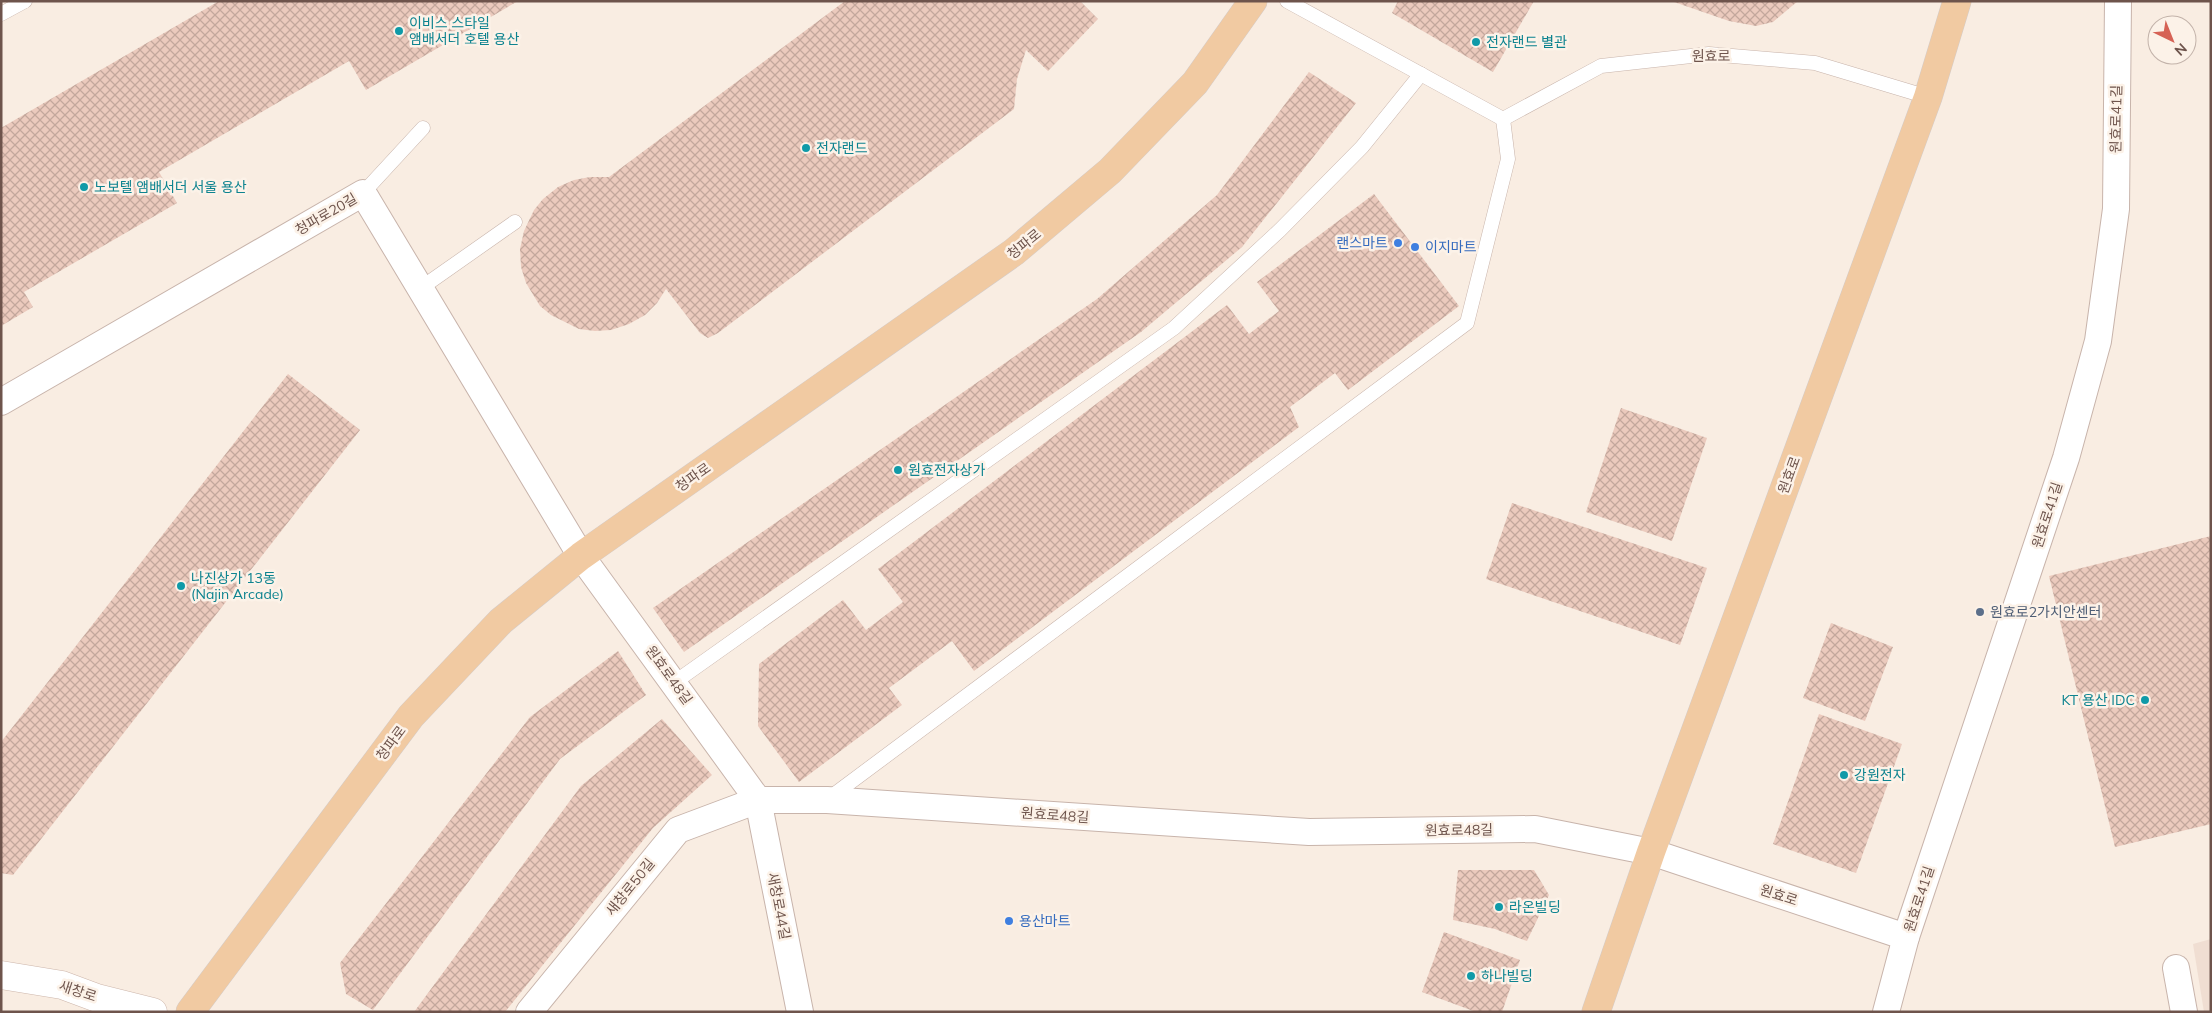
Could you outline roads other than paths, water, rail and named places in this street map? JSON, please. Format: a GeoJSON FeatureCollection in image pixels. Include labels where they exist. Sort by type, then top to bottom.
{"type":"FeatureCollection","features":[{"type":"Feature","properties":{"kind":"main road","name":"청파로"},"geometry":{"type":"LineString","coordinates":[[190,1012],[411,716],[501,621],[581,556],[1014,252],[1110,171],[1195,84],[1253,1]]}},
{"type":"Feature","properties":{"kind":"main road","name":"원효로"},"geometry":{"type":"LineString","coordinates":[[1596,1012],[1651,852],[1928,97],[1957,1]]}},
{"type":"Feature","properties":{"kind":"main road","name":"새창로"},"geometry":{"type":"LineString","coordinates":[[1,975],[62,985],[88,995],[153,1012]]}},
{"type":"Feature","properties":{"kind":"street","name":"원효로41길"},"geometry":{"type":"LineString","coordinates":[[1886,1012],[1906,937],[2066,458],[2098,341],[2116,209],[2118,1]]}},
{"type":"Feature","properties":{"kind":"street","name":"청파로20길"},"geometry":{"type":"LineString","coordinates":[[1,402],[363,193],[581,556]]}},
{"type":"Feature","properties":{"kind":"street","name":"원효로48길"},"geometry":{"type":"LineString","coordinates":[[581,556],[675,682],[758,800],[827,800],[1309,832],[1535,829],[1651,852]]}},
{"type":"Feature","properties":{"kind":"street","name":"새창로50길"},"geometry":{"type":"LineString","coordinates":[[528,1012],[678,830],[758,800]]}},
{"type":"Feature","properties":{"kind":"street","name":"새창로44길"},"geometry":{"type":"LineString","coordinates":[[758,800],[800,1012]]}},
{"type":"Feature","properties":{"kind":"street","name":"원효로"},"geometry":{"type":"LineString","coordinates":[[1651,852],[1906,937]]}},
{"type":"Feature","properties":{"kind":"street"},"geometry":{"type":"LineString","coordinates":[[2176,968],[2184,1012]]}},
{"type":"Feature","properties":{"kind":"lane"},"geometry":{"type":"LineString","coordinates":[[1,14],[25,1]]}},
{"type":"Feature","properties":{"kind":"lane"},"geometry":{"type":"LineString","coordinates":[[827,800],[1467,322],[1508,159],[1503,119],[1287,1]]}},
{"type":"Feature","properties":{"kind":"lane","name":"원효로"},"geometry":{"type":"LineString","coordinates":[[1503,119],[1601,66],[1709,54],[1815,63],[1928,97]]}},
{"type":"Feature","properties":{"kind":"lane"},"geometry":{"type":"LineString","coordinates":[[675,682],[1174,328],[1280,230],[1362,147],[1421,74]]}},
{"type":"Feature","properties":{"kind":"lane"},"geometry":{"type":"LineString","coordinates":[[363,193],[423,128]]}},
{"type":"Feature","properties":{"kind":"lane"},"geometry":{"type":"LineString","coordinates":[[421,288],[515,222]]}},
{"type":"Feature","properties":{"kind":"place","name":"이비스 스타일 앰배서더 호텔 용산"},"geometry":{"type":"Point","coordinates":[399,31]}},
{"type":"Feature","properties":{"kind":"place","name":"전자랜드 별관"},"geometry":{"type":"Point","coordinates":[1476,42]}},
{"type":"Feature","properties":{"kind":"place","name":"전자랜드"},"geometry":{"type":"Point","coordinates":[806,148]}},
{"type":"Feature","properties":{"kind":"place","name":"노보텔 앰배서더 서울 용산"},"geometry":{"type":"Point","coordinates":[84,187]}},
{"type":"Feature","properties":{"kind":"place","name":"랜스마트"},"geometry":{"type":"Point","coordinates":[1398,243]}},
{"type":"Feature","properties":{"kind":"place","name":"이지마트"},"geometry":{"type":"Point","coordinates":[1415,247]}},
{"type":"Feature","properties":{"kind":"place","name":"원효전자상가"},"geometry":{"type":"Point","coordinates":[898,470]}},
{"type":"Feature","properties":{"kind":"place","name":"나진상가 13동 (Najin Arcade)"},"geometry":{"type":"Point","coordinates":[181,586]}},
{"type":"Feature","properties":{"kind":"place","name":"원효로2가치안센터"},"geometry":{"type":"Point","coordinates":[1980,612]}},
{"type":"Feature","properties":{"kind":"place","name":"KT 용산 IDC"},"geometry":{"type":"Point","coordinates":[2145,700]}},
{"type":"Feature","properties":{"kind":"place","name":"강원전자"},"geometry":{"type":"Point","coordinates":[1844,775]}},
{"type":"Feature","properties":{"kind":"place","name":"라온빌딩"},"geometry":{"type":"Point","coordinates":[1499,907]}},
{"type":"Feature","properties":{"kind":"place","name":"용산마트"},"geometry":{"type":"Point","coordinates":[1009,921]}},
{"type":"Feature","properties":{"kind":"place","name":"하나빌딩"},"geometry":{"type":"Point","coordinates":[1471,976]}}]}
